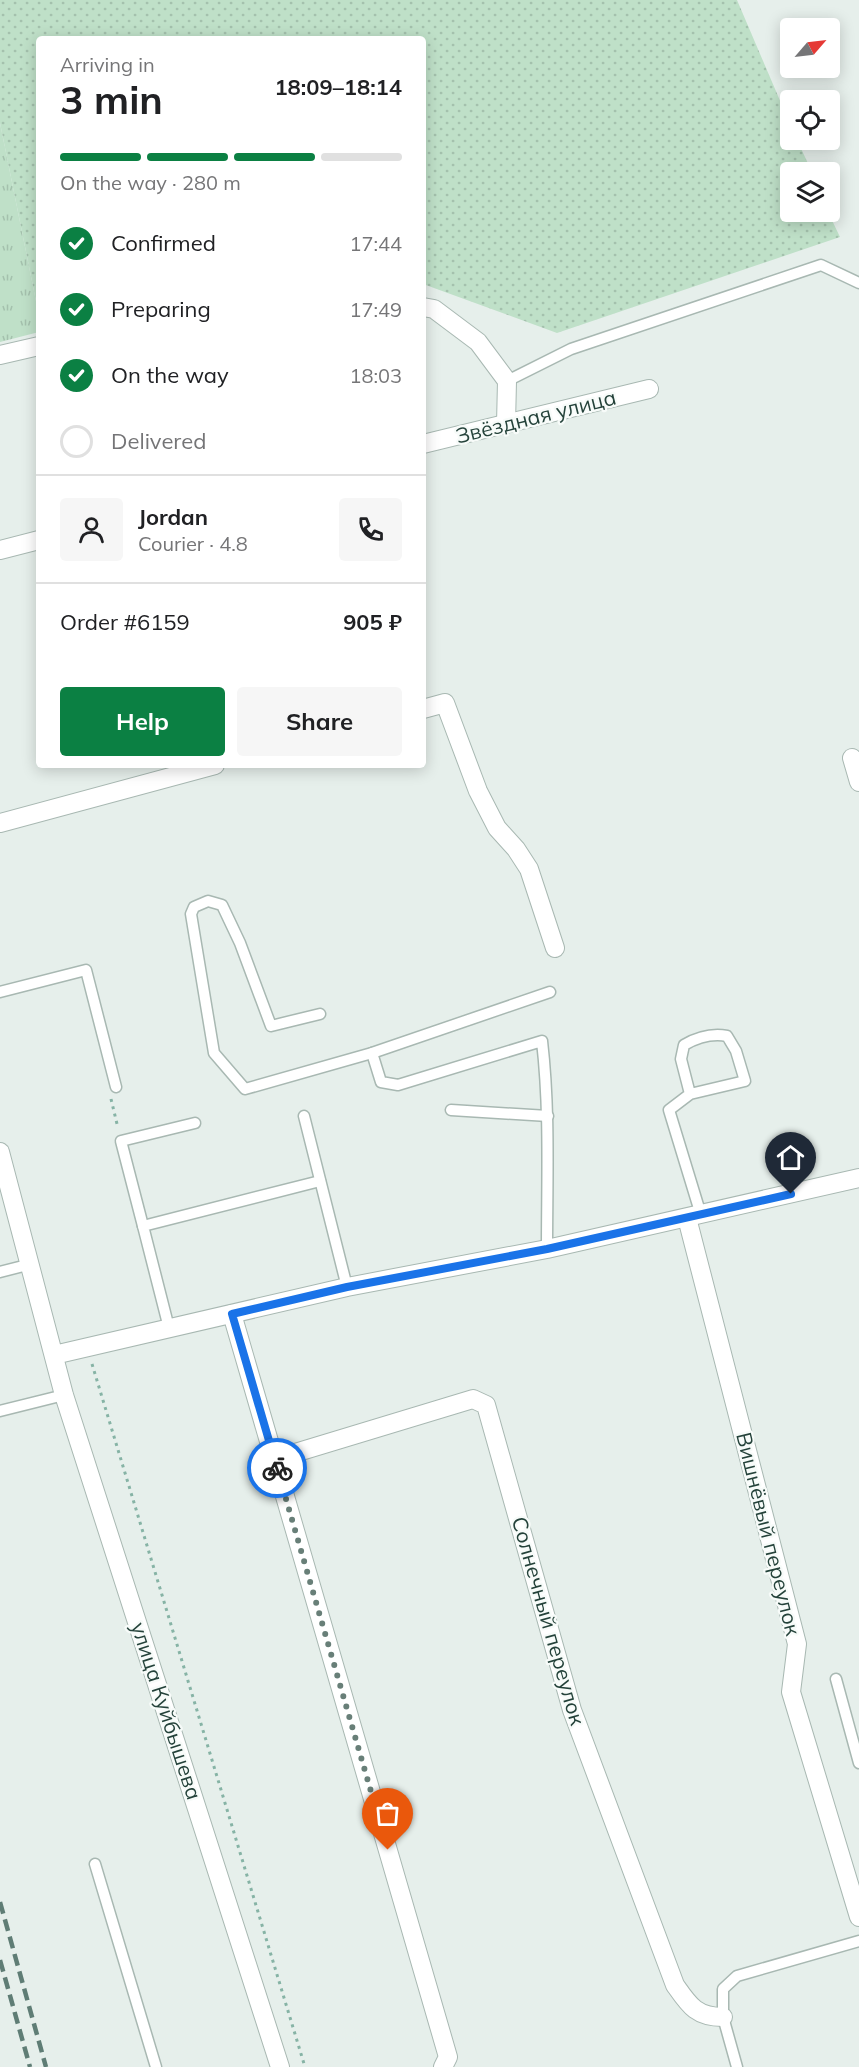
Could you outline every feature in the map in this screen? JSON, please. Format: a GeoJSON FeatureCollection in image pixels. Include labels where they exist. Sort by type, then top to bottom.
{"type":"FeatureCollection","features":[{"type":"Feature","properties":{"kind":"street"},"geometry":{"type":"LineString","coordinates":[[426,308],[434,309],[478,342],[507,381],[506,424]]}},
{"type":"Feature","properties":{"kind":"street"},"geometry":{"type":"LineString","coordinates":[[0,355],[36,347]]}},
{"type":"Feature","properties":{"kind":"street","name":"Звёздная улица"},"geometry":{"type":"LineString","coordinates":[[426,443],[649,389]]}},
{"type":"Feature","properties":{"kind":"street"},"geometry":{"type":"LineString","coordinates":[[0,550],[36,541]]}},
{"type":"Feature","properties":{"kind":"street"},"geometry":{"type":"LineString","coordinates":[[426,708],[445,703],[478,790],[497,828],[516,849],[529,869],[555,948]]}},
{"type":"Feature","properties":{"kind":"street"},"geometry":{"type":"LineString","coordinates":[[852,758],[859,782]]}},
{"type":"Feature","properties":{"kind":"street"},"geometry":{"type":"LineString","coordinates":[[0,823],[204,768]]}},
{"type":"Feature","properties":{"kind":"street","name":"улица Куйбышева"},"geometry":{"type":"LineString","coordinates":[[0,1152],[64,1395],[276,2066]]}},
{"type":"Feature","properties":{"kind":"street"},"geometry":{"type":"LineString","coordinates":[[54,1355],[347,1287],[547,1249],[859,1178]]}},
{"type":"Feature","properties":{"kind":"street","name":"Вишнёвый переулок"},"geometry":{"type":"LineString","coordinates":[[694,1217],[797,1644],[790,1692],[859,1917]]}},
{"type":"Feature","properties":{"kind":"street"},"geometry":{"type":"LineString","coordinates":[[232,1314],[447,2064]]}},
{"type":"Feature","properties":{"kind":"street","name":"Солнечный переулок"},"geometry":{"type":"LineString","coordinates":[[275,1460],[473,1399],[486,1405],[572,1710],[675,1985],[690,2007],[709,2017],[723,2017]]}},
{"type":"Feature","properties":{"kind":"lane"},"geometry":{"type":"LineString","coordinates":[[507,381],[571,349],[821,265],[859,283]]}},
{"type":"Feature","properties":{"kind":"lane"},"geometry":{"type":"LineString","coordinates":[[320,1014],[271,1026],[240,943],[222,905],[208,901],[194,907],[190,914],[213,1053],[245,1089],[372,1053],[549,992]]}},
{"type":"Feature","properties":{"kind":"lane"},"geometry":{"type":"LineString","coordinates":[[0,992],[86,970],[116,1087]]}},
{"type":"Feature","properties":{"kind":"lane"},"geometry":{"type":"LineString","coordinates":[[690,1094],[681,1059],[684,1045],[699,1036],[727,1036],[736,1051],[745,1081],[690,1094],[669,1110],[694,1217]]}},
{"type":"Feature","properties":{"kind":"lane"},"geometry":{"type":"LineString","coordinates":[[372,1053],[381,1082],[398,1086],[542,1041],[548,1116],[547,1249]]}},
{"type":"Feature","properties":{"kind":"lane"},"geometry":{"type":"LineString","coordinates":[[450,1110],[548,1116]]}},
{"type":"Feature","properties":{"kind":"lane"},"geometry":{"type":"LineString","coordinates":[[304,1116],[347,1287]]}},
{"type":"Feature","properties":{"kind":"lane"},"geometry":{"type":"LineString","coordinates":[[169,1328],[121,1141],[195,1123]]}},
{"type":"Feature","properties":{"kind":"lane"},"geometry":{"type":"LineString","coordinates":[[143,1226],[320,1181]]}},
{"type":"Feature","properties":{"kind":"lane"},"geometry":{"type":"LineString","coordinates":[[0,1272],[31,1264]]}},
{"type":"Feature","properties":{"kind":"lane"},"geometry":{"type":"LineString","coordinates":[[0,1411],[64,1395]]}},
{"type":"Feature","properties":{"kind":"lane"},"geometry":{"type":"LineString","coordinates":[[836,1679],[859,1763]]}},
{"type":"Feature","properties":{"kind":"lane"},"geometry":{"type":"LineString","coordinates":[[95,1864],[156,2067]]}},
{"type":"Feature","properties":{"kind":"lane"},"geometry":{"type":"LineString","coordinates":[[737,2067],[723,2017],[723,1989],[737,1976],[859,1941]]}},
{"type":"Feature","properties":{"kind":"path"},"geometry":{"type":"LineString","coordinates":[[116,1087],[110,1095],[121,1141]]}},
{"type":"Feature","properties":{"kind":"path"},"geometry":{"type":"LineString","coordinates":[[87,1347],[305,2067]]}},
{"type":"Feature","properties":{"kind":"green space"},"geometry":{"type":"Polygon","coordinates":[[[0,0],[737,0],[780,101],[780,150],[802,150],[807,162],[780,162],[780,222],[833,222],[840,237],[557,333],[426,285],[426,36],[36,36],[36,301],[0,123],[0,0]]]}},
{"type":"Feature","properties":{"kind":"green space"},"geometry":{"type":"Polygon","coordinates":[[[0,123],[36,301],[36,333],[0,342],[0,123]]]}},
{"type":"Feature","properties":{"kind":"railway"},"geometry":{"type":"LineString","coordinates":[[0,1902],[46,2067]]}},
{"type":"Feature","properties":{"kind":"railway"},"geometry":{"type":"LineString","coordinates":[[0,1960],[30,2067]]}},
{"type":"Feature","properties":{"kind":"way so far"},"geometry":{"type":"LineString","coordinates":[[277,1468],[388,1850]]}},
{"type":"Feature","properties":{"kind":"route"},"geometry":{"type":"LineString","coordinates":[[277,1468],[232,1314],[347,1287],[547,1249],[791,1194]]}}]}
